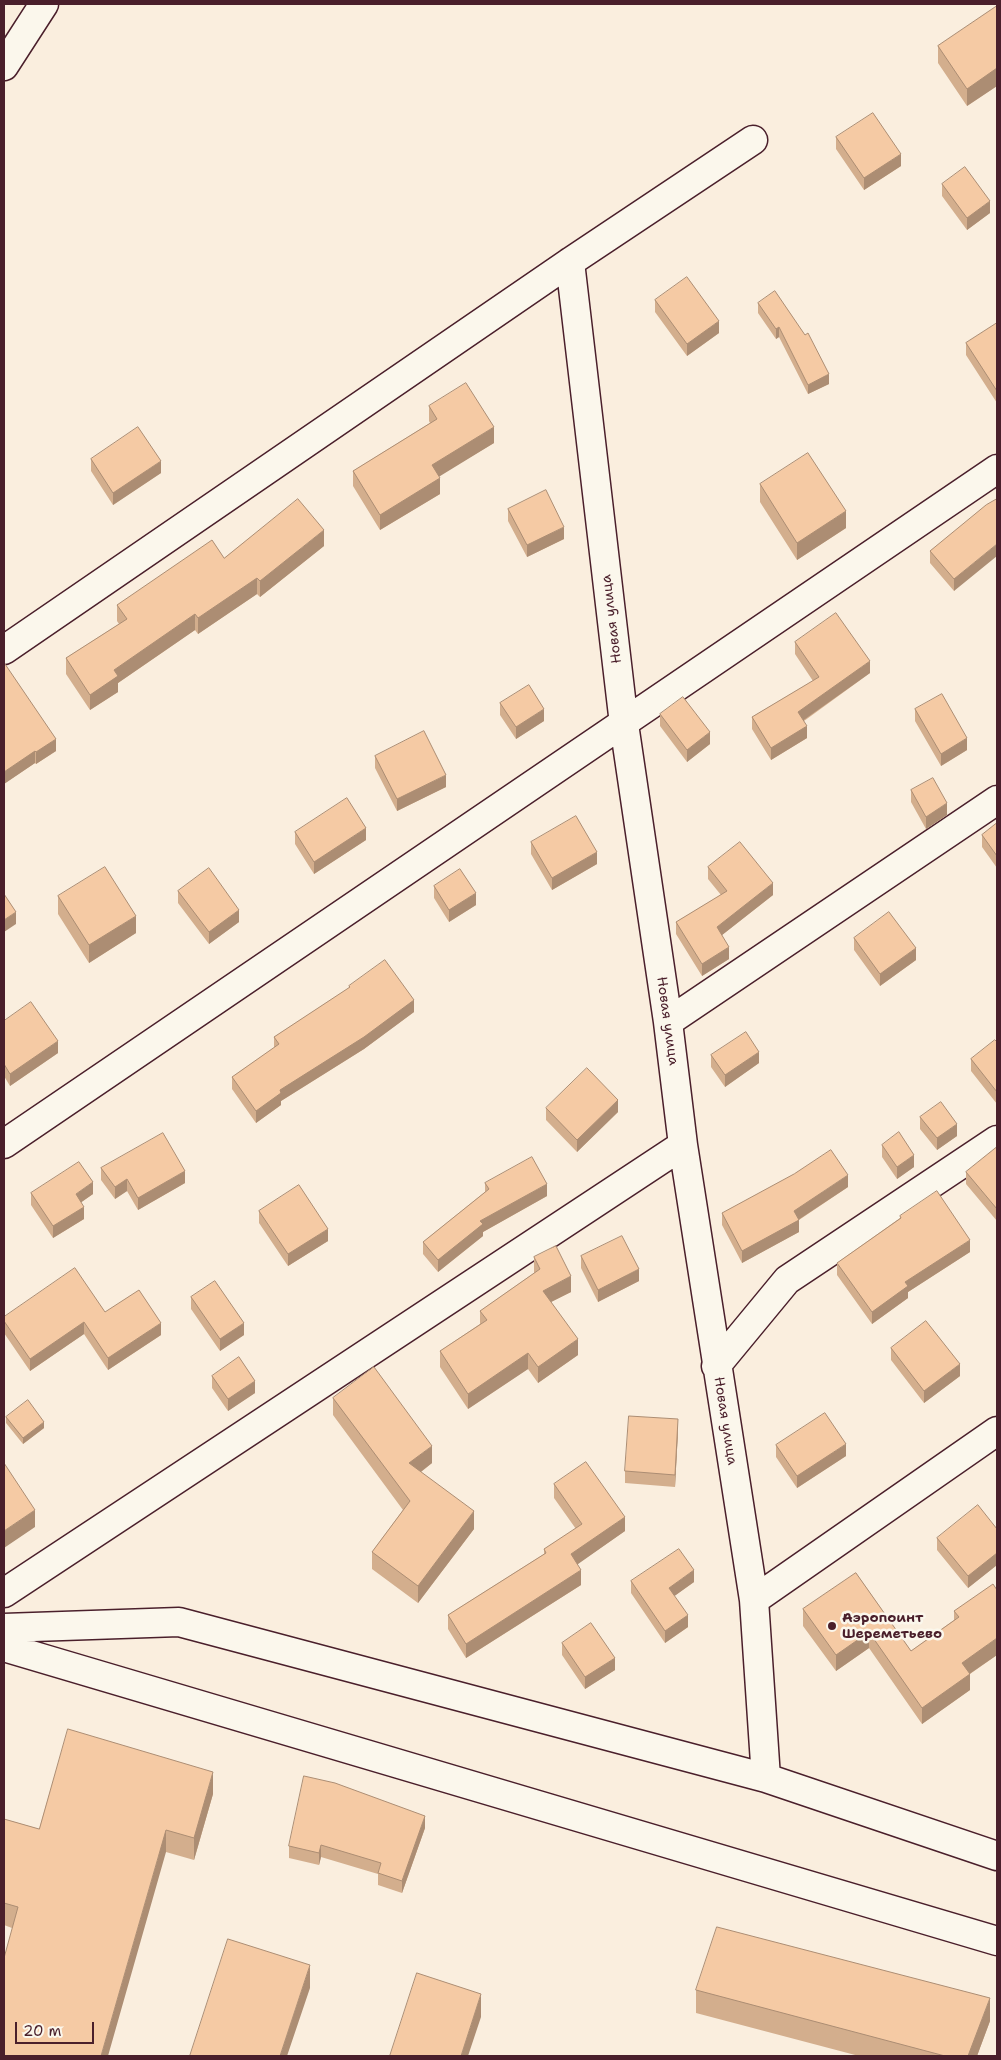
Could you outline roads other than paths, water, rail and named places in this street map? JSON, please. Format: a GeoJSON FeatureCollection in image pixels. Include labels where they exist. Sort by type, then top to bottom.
{"type":"FeatureCollection","features":[{"type":"Feature","properties":{"kind":"street"},"geometry":{"type":"LineString","coordinates":[[4,66],[44,4]]}},
{"type":"Feature","properties":{"kind":"street"},"geometry":{"type":"LineString","coordinates":[[4,650],[570,262],[753,140]]}},
{"type":"Feature","properties":{"kind":"street","name":"Новая улица"},"geometry":{"type":"LineString","coordinates":[[570,262],[624,724],[668,1022],[683,1145],[754,1600],[766,1778]]}},
{"type":"Feature","properties":{"kind":"street"},"geometry":{"type":"LineString","coordinates":[[4,1144],[997,469]]}},
{"type":"Feature","properties":{"kind":"street"},"geometry":{"type":"LineString","coordinates":[[668,1022],[997,800]]}},
{"type":"Feature","properties":{"kind":"street"},"geometry":{"type":"LineString","coordinates":[[716,1366],[787,1280],[997,1140]]}},
{"type":"Feature","properties":{"kind":"street"},"geometry":{"type":"LineString","coordinates":[[4,1593],[683,1145]]}},
{"type":"Feature","properties":{"kind":"street"},"geometry":{"type":"LineString","coordinates":[[754,1600],[997,1431]]}},
{"type":"Feature","properties":{"kind":"street"},"geometry":{"type":"LineString","coordinates":[[4,1628],[179,1622],[766,1778],[997,1856]]}},
{"type":"Feature","properties":{"kind":"street"},"geometry":{"type":"LineString","coordinates":[[4,1646],[997,1941]]}},
{"type":"Feature","properties":{"kind":"place","name":"Аэропоинт Шереметьево"},"geometry":{"type":"Point","coordinates":[832,1626]}}]}
